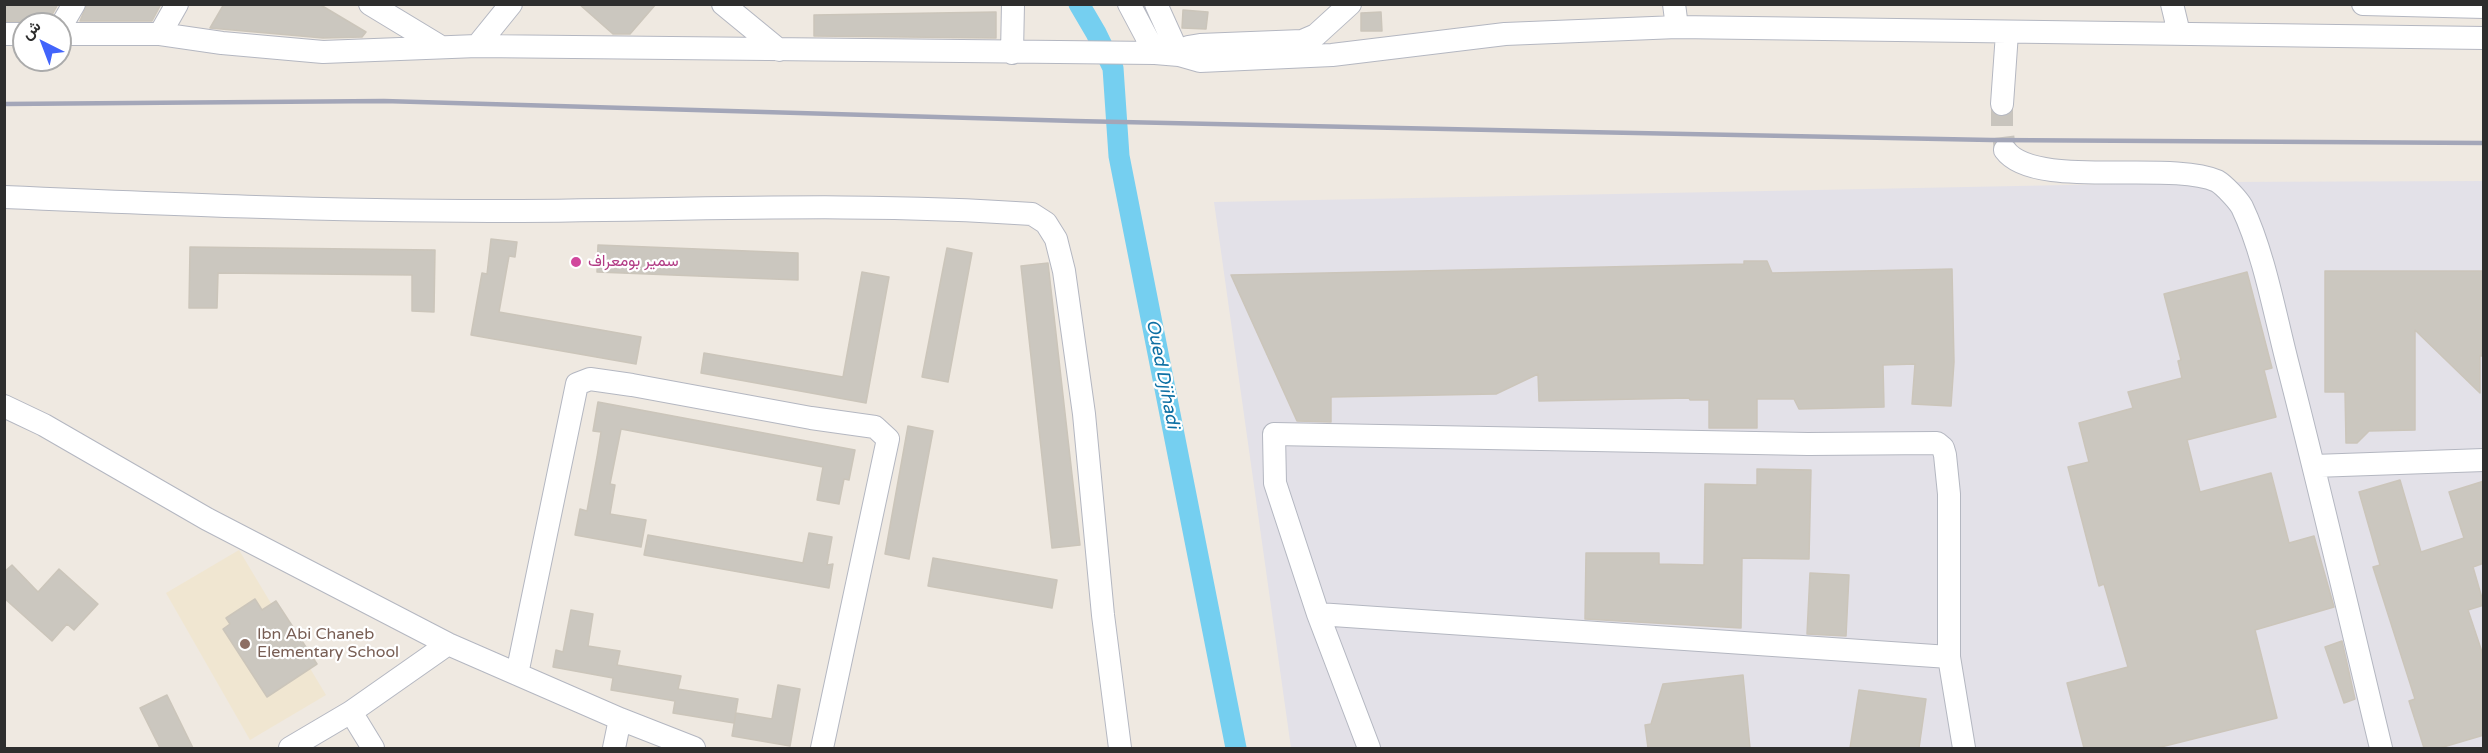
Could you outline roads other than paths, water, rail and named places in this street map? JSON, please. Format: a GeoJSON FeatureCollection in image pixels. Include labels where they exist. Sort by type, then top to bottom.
{"type":"FeatureCollection","features":[{"type":"Feature","properties":{"kind":"street"},"geometry":{"type":"LineString","coordinates":[[160,34],[177,4]]}},
{"type":"Feature","properties":{"kind":"street"},"geometry":{"type":"LineString","coordinates":[[370,4],[441,47]]}},
{"type":"Feature","properties":{"kind":"street"},"geometry":{"type":"LineString","coordinates":[[477,46],[512,4]]}},
{"type":"Feature","properties":{"kind":"street"},"geometry":{"type":"LineString","coordinates":[[723,4],[779,50]]}},
{"type":"Feature","properties":{"kind":"street"},"geometry":{"type":"LineString","coordinates":[[1012,53],[1013,4]]}},
{"type":"Feature","properties":{"kind":"street"},"geometry":{"type":"LineString","coordinates":[[1129,4],[1155,53]]}},
{"type":"Feature","properties":{"kind":"street"},"geometry":{"type":"LineString","coordinates":[[1156,4],[1179,55]]}},
{"type":"Feature","properties":{"kind":"street"},"geometry":{"type":"LineString","coordinates":[[1179,55],[1188,48],[1200,45],[1302,41],[1316,35],[1328,15],[1350,4]]}},
{"type":"Feature","properties":{"kind":"street"},"geometry":{"type":"LineString","coordinates":[[1674,4],[1677,27]]}},
{"type":"Feature","properties":{"kind":"street"},"geometry":{"type":"LineString","coordinates":[[2172,4],[2179,33]]}},
{"type":"Feature","properties":{"kind":"street"},"geometry":{"type":"LineString","coordinates":[[2363,4],[2484,7]]}},
{"type":"Feature","properties":{"kind":"street"},"geometry":{"type":"LineString","coordinates":[[1328,15],[1332,55]]}},
{"type":"Feature","properties":{"kind":"street"},"geometry":{"type":"LineString","coordinates":[[72,34],[160,34],[222,43],[323,52],[477,46],[1155,53],[1179,55],[1200,61],[1332,55],[1505,34],[1677,27],[2484,38]]}},
{"type":"Feature","properties":{"kind":"street"},"geometry":{"type":"LineString","coordinates":[[2002,104],[2007,33]]}},
{"type":"Feature","properties":{"kind":"street"},"geometry":{"type":"LineString","coordinates":[[2005,150],[2010,156],[2024,164],[2059,171],[2181,174],[2218,182],[2241,206],[2258,251],[2314,466],[2381,748]]}},
{"type":"Feature","properties":{"kind":"street"},"geometry":{"type":"LineString","coordinates":[[4,197],[234,207],[490,211],[919,207],[1032,214],[1046,223],[1056,239],[1064,271],[1084,414],[1103,615],[1120,748]]}},
{"type":"Feature","properties":{"kind":"street"},"geometry":{"type":"LineString","coordinates":[[517,674],[578,384],[591,379],[875,427],[888,439],[822,748]]}},
{"type":"Feature","properties":{"kind":"street"},"geometry":{"type":"LineString","coordinates":[[4,406],[44,425],[207,519],[448,644],[620,719],[694,748]]}},
{"type":"Feature","properties":{"kind":"street"},"geometry":{"type":"LineString","coordinates":[[1369,748],[1318,614],[1275,483],[1274,434],[1796,444],[1937,443],[1943,448],[1945,455],[1949,494],[1949,657],[1964,748]]}},
{"type":"Feature","properties":{"kind":"street"},"geometry":{"type":"LineString","coordinates":[[2314,466],[2484,460]]}},
{"type":"Feature","properties":{"kind":"street"},"geometry":{"type":"LineString","coordinates":[[1318,614],[1949,657]]}},
{"type":"Feature","properties":{"kind":"street"},"geometry":{"type":"LineString","coordinates":[[290,748],[351,712],[448,644]]}},
{"type":"Feature","properties":{"kind":"street"},"geometry":{"type":"LineString","coordinates":[[351,712],[373,748]]}},
{"type":"Feature","properties":{"kind":"street"},"geometry":{"type":"LineString","coordinates":[[614,748],[620,719]]}},
{"type":"Feature","properties":{"kind":"waterway","name":"Oued Djihadi"},"geometry":{"type":"LineString","coordinates":[[1079,4],[1113,68],[1119,156],[1236,748]]}},
{"type":"Feature","properties":{"kind":"tunnel"},"geometry":{"type":"LineString","coordinates":[[2002,104],[2005,150]]}},
{"type":"Feature","properties":{"kind":"railway"},"geometry":{"type":"LineString","coordinates":[[4,104],[384,101],[1075,121],[1585,132],[1991,140],[2484,143]]}},
{"type":"Feature","properties":{"kind":"place","name":"سمير بومعراف"},"geometry":{"type":"Point","coordinates":[576,262]}},
{"type":"Feature","properties":{"kind":"place","name":"Ibn Abi Chaneb Elementary School"},"geometry":{"type":"Point","coordinates":[245,644]}}]}
